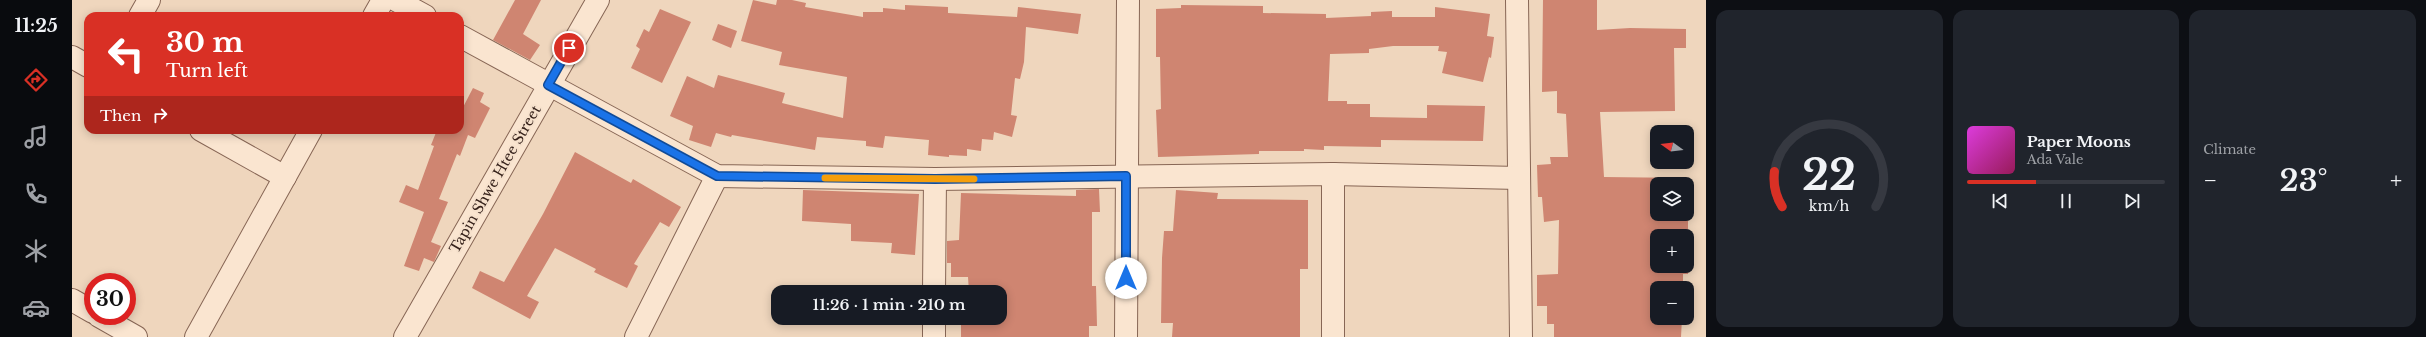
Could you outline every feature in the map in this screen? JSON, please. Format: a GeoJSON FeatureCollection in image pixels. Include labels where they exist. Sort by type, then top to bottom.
{"type":"FeatureCollection","features":[{"type":"Feature","properties":{"kind":"street"},"geometry":{"type":"LineString","coordinates":[[142,12],[149,0]]}},
{"type":"Feature","properties":{"kind":"street"},"geometry":{"type":"LineString","coordinates":[[376,12],[383,0]]}},
{"type":"Feature","properties":{"kind":"street"},"geometry":{"type":"LineString","coordinates":[[396,0],[417,12]]}},
{"type":"Feature","properties":{"kind":"street","name":"Tapin Shwe Htee Street"},"geometry":{"type":"LineString","coordinates":[[405,337],[598,0]]}},
{"type":"Feature","properties":{"kind":"street"},"geometry":{"type":"LineString","coordinates":[[1126,337],[1128,0]]}},
{"type":"Feature","properties":{"kind":"street"},"geometry":{"type":"LineString","coordinates":[[1517,0],[1521,337]]}},
{"type":"Feature","properties":{"kind":"street"},"geometry":{"type":"LineString","coordinates":[[464,38],[717,176],[935,179],[1333,174],[1519,178]]}},
{"type":"Feature","properties":{"kind":"street"},"geometry":{"type":"LineString","coordinates":[[72,58],[84,64]]}},
{"type":"Feature","properties":{"kind":"street"},"geometry":{"type":"LineString","coordinates":[[209,134],[285,177]]}},
{"type":"Feature","properties":{"kind":"street"},"geometry":{"type":"LineString","coordinates":[[196,337],[309,134]]}},
{"type":"Feature","properties":{"kind":"street"},"geometry":{"type":"LineString","coordinates":[[1333,174],[1333,337]]}},
{"type":"Feature","properties":{"kind":"street"},"geometry":{"type":"LineString","coordinates":[[636,337],[717,176]]}},
{"type":"Feature","properties":{"kind":"street"},"geometry":{"type":"LineString","coordinates":[[934,285],[935,179]]}},
{"type":"Feature","properties":{"kind":"street"},"geometry":{"type":"LineString","coordinates":[[72,300],[84,307]]}},
{"type":"Feature","properties":{"kind":"street"},"geometry":{"type":"LineString","coordinates":[[115,325],[136,337]]}},
{"type":"Feature","properties":{"kind":"street"},"geometry":{"type":"LineString","coordinates":[[934,325],[934,337]]}},
{"type":"Feature","properties":{"kind":"building"},"geometry":{"type":"Polygon","coordinates":[[[515,0],[541,0],[523,34],[540,45],[530,60],[493,40],[515,0]]]}},
{"type":"Feature","properties":{"kind":"building"},"geometry":{"type":"Polygon","coordinates":[[[753,0],[776,5],[777,0],[792,0],[806,3],[805,7],[863,17],[863,12],[883,12],[883,8],[905,10],[905,5],[948,7],[948,13],[1017,17],[1018,7],[1081,14],[1078,34],[1026,27],[1024,62],[1020,79],[1015,78],[1011,115],[1017,116],[1012,137],[994,132],[993,140],[982,139],[981,151],[967,149],[967,156],[949,155],[949,157],[928,155],[929,140],[885,136],[883,148],[866,146],[866,141],[817,137],[815,150],[732,135],[731,137],[716,133],[711,147],[689,140],[693,126],[670,116],[687,76],[714,88],[718,75],[785,93],[782,103],[843,118],[847,77],[779,65],[782,52],[741,41],[753,0]]]}},
{"type":"Feature","properties":{"kind":"building"},"geometry":{"type":"Polygon","coordinates":[[[1543,0],[1597,0],[1597,30],[1630,28],[1686,29],[1686,48],[1674,48],[1675,111],[1600,112],[1604,177],[1650,178],[1650,221],[1688,221],[1688,229],[1650,229],[1650,273],[1688,274],[1683,274],[1683,281],[1650,281],[1650,325],[1682,325],[1681,337],[1554,337],[1554,324],[1547,324],[1547,306],[1537,306],[1537,275],[1558,274],[1559,220],[1544,222],[1542,197],[1538,197],[1537,165],[1551,164],[1550,157],[1568,157],[1566,114],[1557,113],[1557,91],[1542,92],[1543,0]]]}},
{"type":"Feature","properties":{"kind":"building"},"geometry":{"type":"Polygon","coordinates":[[[1181,5],[1263,6],[1263,13],[1326,14],[1326,18],[1371,16],[1371,12],[1392,11],[1392,17],[1435,17],[1435,7],[1490,14],[1487,36],[1494,37],[1491,58],[1489,57],[1483,82],[1442,73],[1447,52],[1438,51],[1439,46],[1393,46],[1369,49],[1369,53],[1330,54],[1328,101],[1347,101],[1347,104],[1370,104],[1370,117],[1427,118],[1427,105],[1485,106],[1483,141],[1381,140],[1381,147],[1324,146],[1324,150],[1304,149],[1304,151],[1259,151],[1259,154],[1158,157],[1156,110],[1161,109],[1160,57],[1156,57],[1156,9],[1181,8],[1181,5]]]}},
{"type":"Feature","properties":{"kind":"building"},"geometry":{"type":"Polygon","coordinates":[[[660,9],[691,22],[662,83],[631,68],[640,49],[636,46],[644,29],[649,32],[660,9]]]}},
{"type":"Feature","properties":{"kind":"building"},"geometry":{"type":"Polygon","coordinates":[[[718,24],[737,31],[731,48],[712,40],[718,24]]]}},
{"type":"Feature","properties":{"kind":"building"},"geometry":{"type":"Polygon","coordinates":[[[473,88],[484,93],[480,102],[490,108],[475,138],[468,135],[460,156],[457,154],[439,199],[448,202],[431,242],[441,246],[434,262],[424,258],[419,271],[404,266],[424,212],[399,202],[406,185],[418,190],[434,146],[431,145],[435,134],[464,134],[464,105],[473,88]]]}},
{"type":"Feature","properties":{"kind":"building"},"geometry":{"type":"Polygon","coordinates":[[[575,152],[631,183],[633,179],[681,207],[669,227],[660,222],[634,264],[638,266],[627,288],[594,272],[596,269],[555,248],[527,296],[539,302],[530,319],[472,288],[480,271],[504,282],[543,214],[575,152]]]}},
{"type":"Feature","properties":{"kind":"building"},"geometry":{"type":"Polygon","coordinates":[[[1099,189],[1100,212],[1092,212],[1092,286],[1096,286],[1097,326],[1089,326],[1089,337],[961,337],[961,325],[1007,325],[1007,285],[969,285],[968,277],[951,277],[951,263],[947,263],[947,241],[959,240],[961,193],[1076,196],[1076,190],[1099,189]]]}},
{"type":"Feature","properties":{"kind":"building"},"geometry":{"type":"Polygon","coordinates":[[[803,190],[919,194],[915,255],[891,253],[892,243],[851,241],[851,224],[802,221],[803,190]]]}},
{"type":"Feature","properties":{"kind":"building"},"geometry":{"type":"Polygon","coordinates":[[[1176,190],[1218,193],[1217,199],[1308,200],[1308,269],[1300,269],[1300,337],[1172,337],[1173,323],[1161,323],[1162,258],[1164,231],[1173,231],[1176,190]]]}},
{"type":"Feature","properties":{"kind":"slow traffic"},"geometry":{"type":"LineString","coordinates":[[825,178],[974,179]]}},
{"type":"Feature","properties":{"kind":"route"},"geometry":{"type":"LineString","coordinates":[[569,48],[548,85],[717,176],[935,179],[1126,176],[1126,278]]}}]}
